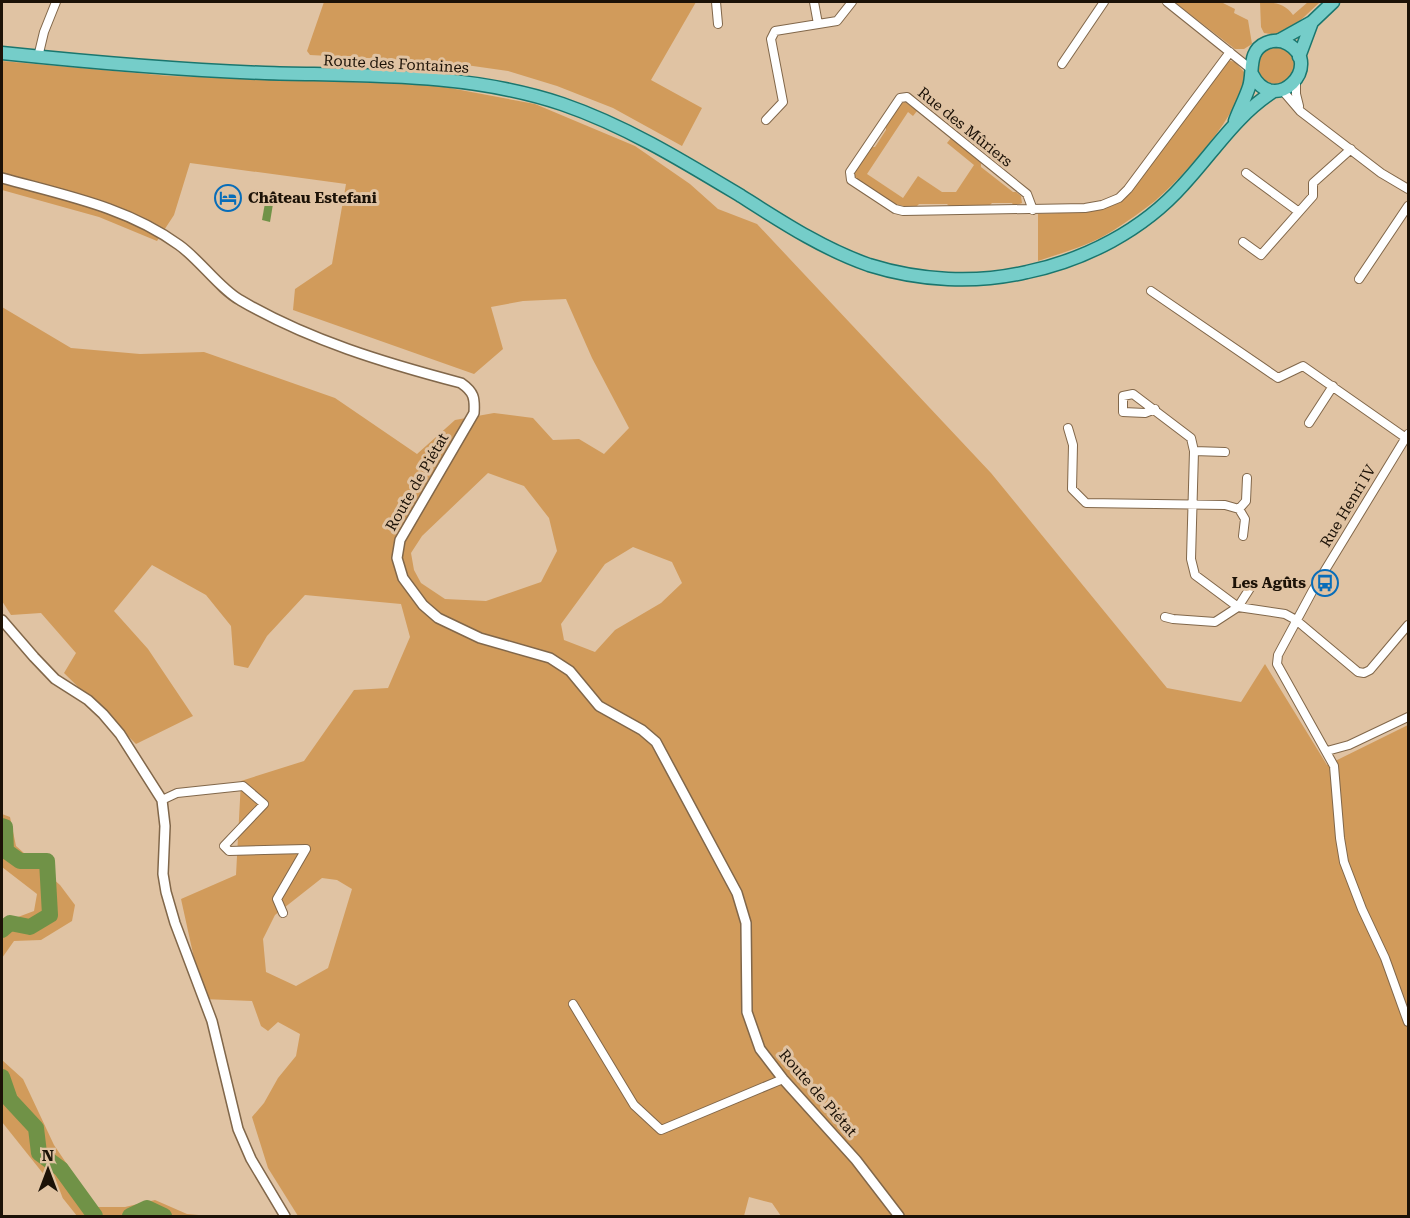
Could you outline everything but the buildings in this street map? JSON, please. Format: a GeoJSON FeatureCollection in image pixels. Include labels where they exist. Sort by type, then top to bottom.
{"type":"FeatureCollection","features":[{"type":"Feature","properties":{"kind":"main road"},"geometry":{"type":"LineString","coordinates":[[1233,125],[1249,87],[1252,58],[1256,51],[1266,43],[1278,41],[1312,22],[1333,2]]}},
{"type":"Feature","properties":{"kind":"main road"},"geometry":{"type":"LineString","coordinates":[[1233,125],[1263,98],[1296,81],[1300,73],[1299,57],[1312,22]]}},
{"type":"Feature","properties":{"kind":"main road"},"geometry":{"type":"LineString","coordinates":[[1278,41],[1291,46],[1299,57]]}},
{"type":"Feature","properties":{"kind":"main road","name":"Route des Fontaines"},"geometry":{"type":"LineString","coordinates":[[2,53],[183,70],[432,79],[517,92],[559,103],[604,120],[657,146],[814,241],[845,255],[897,272],[957,279],[1025,273],[1077,258],[1135,226],[1180,189],[1233,125]]}},
{"type":"Feature","properties":{"kind":"main road"},"geometry":{"type":"LineString","coordinates":[[1252,72],[1261,86],[1278,90]]}},
{"type":"Feature","properties":{"kind":"street"},"geometry":{"type":"LineString","coordinates":[[38,57],[44,32],[56,2]]}},
{"type":"Feature","properties":{"kind":"street"},"geometry":{"type":"LineString","coordinates":[[716,2],[718,24]]}},
{"type":"Feature","properties":{"kind":"street"},"geometry":{"type":"LineString","coordinates":[[814,2],[818,24]]}},
{"type":"Feature","properties":{"kind":"street"},"geometry":{"type":"LineString","coordinates":[[766,120],[783,102],[772,35],[775,31],[837,21],[852,2]]}},
{"type":"Feature","properties":{"kind":"street"},"geometry":{"type":"LineString","coordinates":[[1062,64],[1104,2]]}},
{"type":"Feature","properties":{"kind":"street"},"geometry":{"type":"LineString","coordinates":[[1167,2],[1252,72]]}},
{"type":"Feature","properties":{"kind":"street"},"geometry":{"type":"LineString","coordinates":[[1230,52],[1239,54],[1256,51]]}},
{"type":"Feature","properties":{"kind":"street","name":"Rue des Mûriers"},"geometry":{"type":"LineString","coordinates":[[1033,210],[1027,194],[907,97],[900,98],[850,172],[851,180],[895,209],[903,211],[1033,210],[1102,205],[1119,198],[1128,189],[1230,52]]}},
{"type":"Feature","properties":{"kind":"street"},"geometry":{"type":"LineString","coordinates":[[1296,81],[1300,111]]}},
{"type":"Feature","properties":{"kind":"street"},"geometry":{"type":"LineString","coordinates":[[1278,90],[1300,111],[1381,173],[1408,189]]}},
{"type":"Feature","properties":{"kind":"street"},"geometry":{"type":"LineString","coordinates":[[1243,242],[1261,255],[1313,196],[1313,183],[1351,149]]}},
{"type":"Feature","properties":{"kind":"street"},"geometry":{"type":"LineString","coordinates":[[1246,173],[1299,212]]}},
{"type":"Feature","properties":{"kind":"street","name":"Route de Piétat"},"geometry":{"type":"LineString","coordinates":[[2,178],[111,209],[149,225],[181,246],[237,299],[262,312],[324,340],[384,363],[461,384],[470,390],[475,398],[474,413],[400,540],[397,558],[403,578],[423,605],[438,618],[480,638],[550,658],[570,671],[599,706],[642,730],[656,742],[738,893],[746,923],[747,1012],[760,1049],[783,1079],[856,1160],[899,1216]]}},
{"type":"Feature","properties":{"kind":"street"},"geometry":{"type":"LineString","coordinates":[[1359,279],[1408,206]]}},
{"type":"Feature","properties":{"kind":"street"},"geometry":{"type":"LineString","coordinates":[[1151,291],[1278,378],[1304,366],[1407,436]]}},
{"type":"Feature","properties":{"kind":"street"},"geometry":{"type":"LineString","coordinates":[[1309,423],[1333,386]]}},
{"type":"Feature","properties":{"kind":"street"},"geometry":{"type":"LineString","coordinates":[[1155,409],[1191,438],[1194,451],[1191,559],[1195,575],[1238,607],[1285,614],[1296,620],[1358,672],[1364,673],[1370,670],[1408,625]]}},
{"type":"Feature","properties":{"kind":"street"},"geometry":{"type":"LineString","coordinates":[[1068,428],[1073,445],[1072,489],[1086,503],[1225,505],[1239,509],[1245,519],[1243,536]]}},
{"type":"Feature","properties":{"kind":"street","name":"Rue Henri IV"},"geometry":{"type":"LineString","coordinates":[[1327,750],[1277,664],[1278,656],[1296,620],[1407,436]]}},
{"type":"Feature","properties":{"kind":"street"},"geometry":{"type":"LineString","coordinates":[[1194,451],[1225,452]]}},
{"type":"Feature","properties":{"kind":"street"},"geometry":{"type":"LineString","coordinates":[[1239,509],[1246,501],[1246,478]]}},
{"type":"Feature","properties":{"kind":"street"},"geometry":{"type":"LineString","coordinates":[[1165,617],[1173,620],[1215,622],[1238,607],[1252,585]]}},
{"type":"Feature","properties":{"kind":"street"},"geometry":{"type":"LineString","coordinates":[[2,620],[55,679],[104,714],[120,734],[162,800],[165,826],[163,874],[175,923],[212,1021],[238,1129],[251,1159],[285,1216]]}},
{"type":"Feature","properties":{"kind":"street"},"geometry":{"type":"LineString","coordinates":[[1408,717],[1349,745],[1327,750],[1334,766],[1344,862],[1362,909],[1385,958],[1408,1022]]}},
{"type":"Feature","properties":{"kind":"street"},"geometry":{"type":"LineString","coordinates":[[162,800],[177,793],[243,786],[264,804],[224,846],[229,851],[306,849],[277,899],[283,913]]}},
{"type":"Feature","properties":{"kind":"street"},"geometry":{"type":"LineString","coordinates":[[573,1004],[634,1106],[661,1130],[783,1079]]}},
{"type":"Feature","properties":{"kind":"shaded area"},"geometry":{"type":"Polygon","coordinates":[[[324,2],[696,2],[651,80],[702,108],[682,146],[613,108],[557,86],[508,71],[445,62],[310,55],[307,51],[324,2]]]}},
{"type":"Feature","properties":{"kind":"shaded area"},"geometry":{"type":"Polygon","coordinates":[[[1174,2],[1221,2],[1235,9],[1234,13],[1248,20],[1252,44],[1244,49],[1235,49],[1174,2]]]}},
{"type":"Feature","properties":{"kind":"shaded area"},"geometry":{"type":"Polygon","coordinates":[[[1260,2],[1282,6],[1293,15],[1308,2],[1320,2],[1288,32],[1276,35],[1264,33],[1261,27],[1260,2]]]}},
{"type":"Feature","properties":{"kind":"shaded area"},"geometry":{"type":"Polygon","coordinates":[[[1276,46],[1290,51],[1295,65],[1290,79],[1276,84],[1262,79],[1257,65],[1262,51],[1276,46]]]}},
{"type":"Feature","properties":{"kind":"shaded area"},"geometry":{"type":"Polygon","coordinates":[[[1227,60],[1235,62],[1244,72],[1242,87],[1224,123],[1181,176],[1155,201],[1105,235],[1077,248],[1038,261],[1038,214],[1097,209],[1119,201],[1129,194],[1227,60]]]}},
{"type":"Feature","properties":{"kind":"shaded area"},"geometry":{"type":"Polygon","coordinates":[[[2,61],[170,76],[434,85],[535,104],[635,146],[690,184],[718,209],[757,224],[991,473],[1167,688],[1241,702],[1265,664],[1327,765],[1408,725],[1408,1216],[781,1216],[772,1203],[749,1197],[744,1216],[298,1216],[268,1168],[252,1117],[296,1056],[300,1034],[278,1022],[268,1031],[261,1026],[252,1001],[203,999],[181,899],[236,875],[241,781],[304,761],[354,690],[388,688],[410,637],[401,604],[305,595],[267,636],[248,668],[234,665],[231,626],[206,595],[152,565],[114,611],[148,649],[193,716],[136,744],[64,673],[76,653],[41,613],[11,615],[2,601],[2,307],[71,348],[140,354],[204,352],[335,398],[417,454],[455,420],[494,413],[533,418],[553,440],[579,439],[604,454],[629,428],[592,358],[566,299],[523,301],[491,307],[503,349],[474,374],[293,310],[295,289],[332,264],[346,184],[190,163],[174,215],[157,241],[99,217],[2,190],[2,61]],[[488,473],[422,536],[411,553],[414,570],[421,583],[445,599],[486,601],[541,582],[557,551],[549,518],[524,486],[488,473]],[[633,547],[605,564],[561,624],[564,640],[595,652],[615,630],[661,603],[682,583],[672,562],[633,547]],[[322,878],[275,915],[263,939],[266,972],[296,986],[328,968],[352,889],[337,880],[322,878]]]}},
{"type":"Feature","properties":{"kind":"shaded area"},"geometry":{"type":"Polygon","coordinates":[[[905,102],[917,111],[913,116],[908,112],[867,174],[903,198],[918,176],[942,192],[956,192],[974,165],[947,143],[951,138],[981,163],[981,167],[1021,196],[1022,203],[1014,206],[1012,203],[992,203],[989,206],[950,207],[947,204],[919,204],[916,207],[907,207],[890,202],[854,178],[855,172],[871,147],[875,147],[901,103],[905,102]]]}},
{"type":"Feature","properties":{"kind":"shaded area"},"geometry":{"type":"Polygon","coordinates":[[[265,203],[273,204],[270,222],[262,220],[265,203]]]}},
{"type":"Feature","properties":{"kind":"shaded area"},"geometry":{"type":"Polygon","coordinates":[[[2,814],[10,817],[16,846],[60,885],[75,905],[72,921],[41,940],[14,941],[2,958],[2,923],[34,911],[37,894],[2,867],[2,814]]]}},
{"type":"Feature","properties":{"kind":"shaded area"},"geometry":{"type":"Polygon","coordinates":[[[2,1060],[23,1079],[54,1145],[96,1207],[125,1207],[155,1200],[187,1214],[210,1216],[77,1216],[2,1122],[2,1060]]]}},
{"type":"Feature","properties":{"kind":"waterway"},"geometry":{"type":"LineString","coordinates":[[2,826],[5,827],[6,851],[20,861],[47,861],[50,915],[30,927],[10,923],[2,930]]}},
{"type":"Feature","properties":{"kind":"waterway"},"geometry":{"type":"LineString","coordinates":[[2,1077],[10,1100],[36,1128],[39,1153],[61,1169],[95,1216]]}},
{"type":"Feature","properties":{"kind":"waterway"},"geometry":{"type":"LineString","coordinates":[[130,1216],[147,1208],[164,1216]]}},
{"type":"Feature","properties":{"kind":"place","name":"Château Estefani"},"geometry":{"type":"Point","coordinates":[228,198]}},
{"type":"Feature","properties":{"kind":"place","name":"Les Agûts"},"geometry":{"type":"Point","coordinates":[1325,583]}}]}
